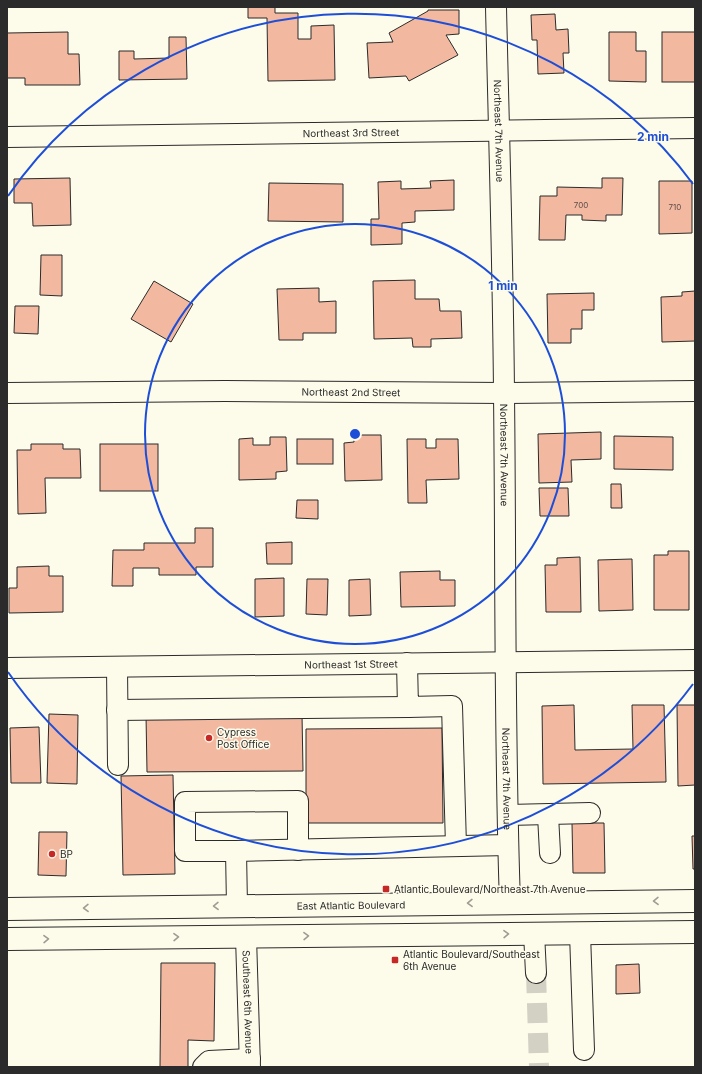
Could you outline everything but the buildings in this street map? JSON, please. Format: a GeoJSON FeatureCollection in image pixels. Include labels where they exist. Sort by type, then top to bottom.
{"type":"FeatureCollection","features":[{"type":"Feature","properties":{"kind":"main road","name":"East Atlantic Boulevard"},"geometry":{"type":"LineString","coordinates":[[7,909],[695,901]]}},
{"type":"Feature","properties":{"kind":"main road"},"geometry":{"type":"LineString","coordinates":[[414,935],[488,922],[502,915],[510,903]]}},
{"type":"Feature","properties":{"kind":"main road"},"geometry":{"type":"LineString","coordinates":[[246,937],[250,930],[259,922],[297,906]]}},
{"type":"Feature","properties":{"kind":"main road"},"geometry":{"type":"LineString","coordinates":[[7,939],[695,932]]}},
{"type":"Feature","properties":{"kind":"street","name":"Northeast 7th Avenue"},"geometry":{"type":"LineString","coordinates":[[496,7],[504,393],[508,845],[510,903]]}},
{"type":"Feature","properties":{"kind":"street","name":"Northeast 3rd Street"},"geometry":{"type":"LineString","coordinates":[[7,138],[695,128]]}},
{"type":"Feature","properties":{"kind":"street","name":"Northeast 2nd Street"},"geometry":{"type":"LineString","coordinates":[[7,394],[226,391],[504,393],[695,390]]}},
{"type":"Feature","properties":{"kind":"street","name":"Northeast 1st Street"},"geometry":{"type":"LineString","coordinates":[[7,668],[695,660]]}},
{"type":"Feature","properties":{"kind":"street"},"geometry":{"type":"LineString","coordinates":[[407,663],[408,707]]}},
{"type":"Feature","properties":{"kind":"street"},"geometry":{"type":"LineString","coordinates":[[117,667],[118,765]]}},
{"type":"Feature","properties":{"kind":"street"},"geometry":{"type":"LineString","coordinates":[[118,710],[452,706],[456,846]]}},
{"type":"Feature","properties":{"kind":"street"},"geometry":{"type":"LineString","coordinates":[[298,850],[298,801],[185,802],[185,851],[298,850],[508,845]]}},
{"type":"Feature","properties":{"kind":"street"},"geometry":{"type":"LineString","coordinates":[[508,815],[590,813]]}},
{"type":"Feature","properties":{"kind":"street"},"geometry":{"type":"LineString","coordinates":[[548,815],[550,853]]}},
{"type":"Feature","properties":{"kind":"street"},"geometry":{"type":"LineString","coordinates":[[236,851],[237,906]]}},
{"type":"Feature","properties":{"kind":"street"},"geometry":{"type":"LineString","coordinates":[[534,933],[536,973]]}},
{"type":"Feature","properties":{"kind":"street"},"geometry":{"type":"LineString","coordinates":[[580,933],[584,1050]]}},
{"type":"Feature","properties":{"kind":"street","name":"Southeast 6th Avenue"},"geometry":{"type":"LineString","coordinates":[[246,937],[250,1063]]}},
{"type":"Feature","properties":{"kind":"street"},"geometry":{"type":"LineString","coordinates":[[203,1067],[209,1061],[250,1063]]}},
{"type":"Feature","properties":{"kind":"tunnel"},"geometry":{"type":"LineString","coordinates":[[536,973],[539,1067]]}},
{"type":"Feature","properties":{"kind":"place","name":"Cypress Post Office"},"geometry":{"type":"Point","coordinates":[209,738]}},
{"type":"Feature","properties":{"kind":"place","name":"BP"},"geometry":{"type":"Point","coordinates":[52,854]}},
{"type":"Feature","properties":{"kind":"place","name":"Atlantic Boulevard/Northeast 7th Avenue"},"geometry":{"type":"Point","coordinates":[386,889]}},
{"type":"Feature","properties":{"kind":"place","name":"Atlantic Boulevard/Southeast 6th Avenue"},"geometry":{"type":"Point","coordinates":[395,960]}}]}
